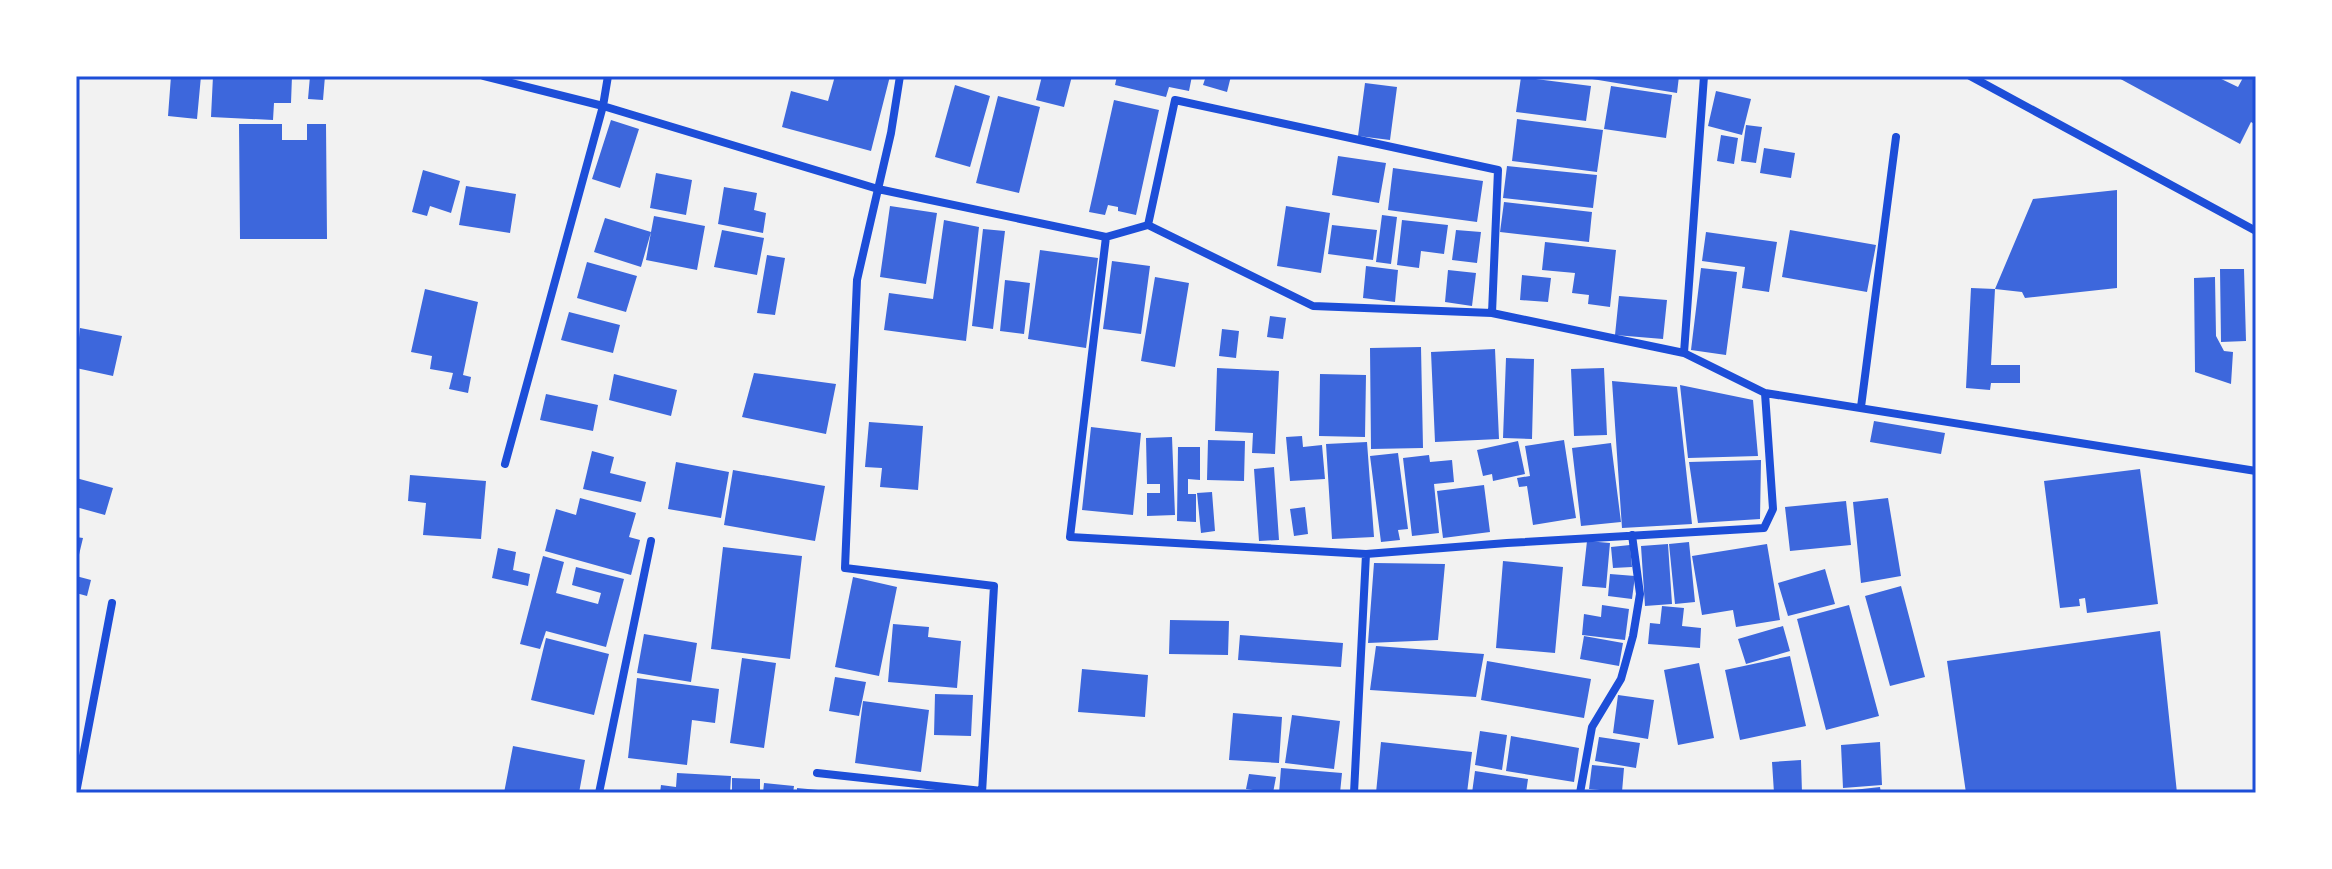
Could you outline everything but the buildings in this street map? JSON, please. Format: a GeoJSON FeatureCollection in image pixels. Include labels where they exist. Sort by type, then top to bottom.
{"type":"FeatureCollection","features":[{"type":"Feature","properties":{"kind":"street"},"geometry":{"type":"LineString","coordinates":[[484,76],[603,106],[878,189],[1106,237],[1148,225],[1313,306],[1492,313],[1684,353],[1765,393],[2256,471]]}},
{"type":"Feature","properties":{"kind":"street"},"geometry":{"type":"LineString","coordinates":[[505,464],[603,106],[608,76]]}},
{"type":"Feature","properties":{"kind":"street"},"geometry":{"type":"LineString","coordinates":[[817,773],[982,792],[994,586],[845,568],[857,280],[891,133],[900,76]]}},
{"type":"Feature","properties":{"kind":"street"},"geometry":{"type":"LineString","coordinates":[[1684,353],[1704,76]]}},
{"type":"Feature","properties":{"kind":"street"},"geometry":{"type":"LineString","coordinates":[[1970,76],[2256,231]]}},
{"type":"Feature","properties":{"kind":"street"},"geometry":{"type":"LineString","coordinates":[[1148,225],[1175,100],[1498,170],[1492,313]]}},
{"type":"Feature","properties":{"kind":"street"},"geometry":{"type":"LineString","coordinates":[[1861,407],[1896,137]]}},
{"type":"Feature","properties":{"kind":"street"},"geometry":{"type":"LineString","coordinates":[[1106,237],[1070,537],[1366,554],[1764,528],[1773,509],[1765,393]]}},
{"type":"Feature","properties":{"kind":"street"},"geometry":{"type":"LineString","coordinates":[[1580,793],[1592,727],[1621,679],[1633,636],[1640,594],[1632,535]]}},
{"type":"Feature","properties":{"kind":"street"},"geometry":{"type":"LineString","coordinates":[[599,793],[651,541]]}},
{"type":"Feature","properties":{"kind":"street"},"geometry":{"type":"LineString","coordinates":[[1354,793],[1366,554]]}},
{"type":"Feature","properties":{"kind":"street"},"geometry":{"type":"LineString","coordinates":[[76,793],[112,603]]}}]}
